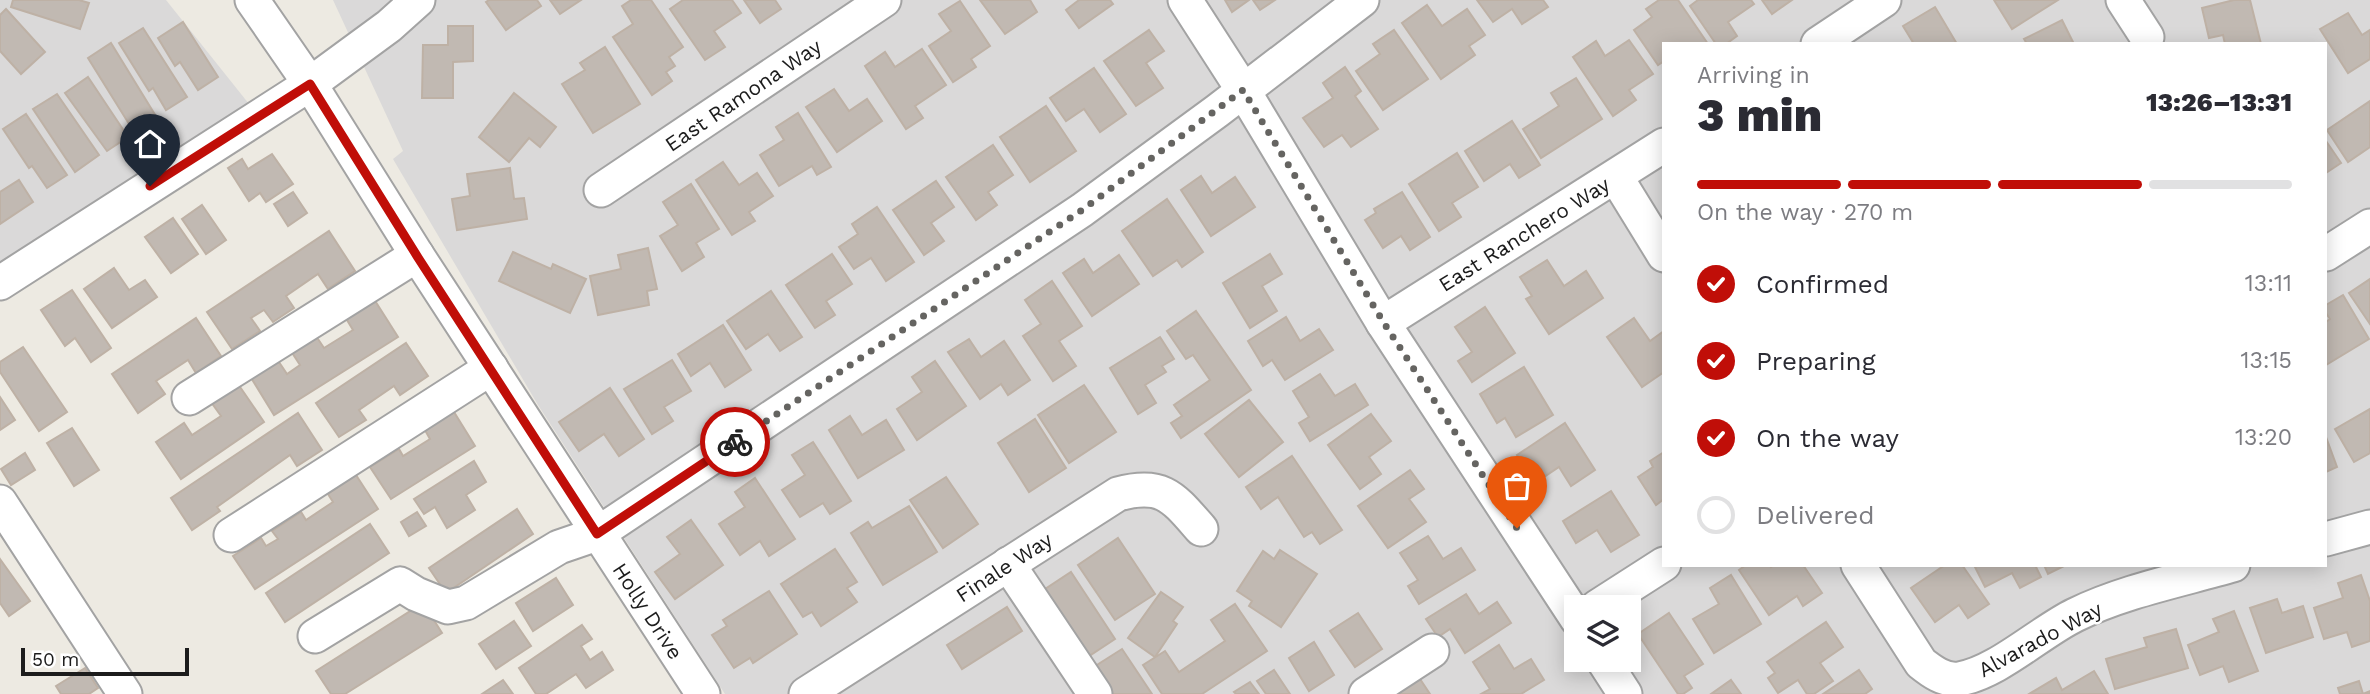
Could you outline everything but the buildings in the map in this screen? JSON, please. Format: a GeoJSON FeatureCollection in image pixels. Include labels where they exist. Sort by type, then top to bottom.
{"type":"FeatureCollection","features":[{"type":"Feature","properties":{"kind":"street","name":"Holly Drive"},"geometry":{"type":"LineString","coordinates":[[252,0],[310,84],[417,256],[703,694]]}},
{"type":"Feature","properties":{"kind":"street"},"geometry":{"type":"LineString","coordinates":[[0,284],[310,84],[389,26],[418,0]]}},
{"type":"Feature","properties":{"kind":"street","name":"East Ramona Way"},"geometry":{"type":"LineString","coordinates":[[601,190],[884,0]]}},
{"type":"Feature","properties":{"kind":"street"},"geometry":{"type":"LineString","coordinates":[[1185,0],[1243,90],[1384,323],[1564,599]]}},
{"type":"Feature","properties":{"kind":"street"},"geometry":{"type":"LineString","coordinates":[[314,636],[400,584],[416,594],[448,607],[466,603],[559,547],[597,534],[1082,210],[1362,0]]}},
{"type":"Feature","properties":{"kind":"street"},"geometry":{"type":"LineString","coordinates":[[1836,39],[1884,0]]}},
{"type":"Feature","properties":{"kind":"street"},"geometry":{"type":"LineString","coordinates":[[2123,0],[2147,37]]}},
{"type":"Feature","properties":{"kind":"street","name":"East Ranchero Way"},"geometry":{"type":"LineString","coordinates":[[1384,323],[1662,146]]}},
{"type":"Feature","properties":{"kind":"street"},"geometry":{"type":"LineString","coordinates":[[1616,177],[1662,252]]}},
{"type":"Feature","properties":{"kind":"street"},"geometry":{"type":"LineString","coordinates":[[2327,253],[2370,226]]}},
{"type":"Feature","properties":{"kind":"street"},"geometry":{"type":"LineString","coordinates":[[189,398],[417,256]]}},
{"type":"Feature","properties":{"kind":"street"},"geometry":{"type":"LineString","coordinates":[[232,535],[491,368]]}},
{"type":"Feature","properties":{"kind":"street","name":"Finale Way"},"geometry":{"type":"LineString","coordinates":[[806,694],[1118,494],[1139,488],[1163,492],[1201,529]]}},
{"type":"Feature","properties":{"kind":"street"},"geometry":{"type":"LineString","coordinates":[[0,502],[125,694]]}},
{"type":"Feature","properties":{"kind":"street"},"geometry":{"type":"LineString","coordinates":[[2327,539],[2370,527]]}},
{"type":"Feature","properties":{"kind":"street"},"geometry":{"type":"LineString","coordinates":[[1008,564],[1095,694]]}},
{"type":"Feature","properties":{"kind":"street"},"geometry":{"type":"LineString","coordinates":[[1616,595],[1662,565]]}},
{"type":"Feature","properties":{"kind":"street","name":"Alvarado Way"},"geometry":{"type":"LineString","coordinates":[[1859,567],[1921,663],[1935,674],[1955,680],[1978,674],[2075,615],[2123,596],[2226,567]]}},
{"type":"Feature","properties":{"kind":"street"},"geometry":{"type":"LineString","coordinates":[[1366,694],[1432,651]]}},
{"type":"Feature","properties":{"kind":"street"},"geometry":{"type":"LineString","coordinates":[[1611,672],[1625,694]]}},
{"type":"Feature","properties":{"kind":"shaded area"},"geometry":{"type":"Polygon","coordinates":[[[0,0],[166,0],[249,104],[0,265],[0,0]]]}},
{"type":"Feature","properties":{"kind":"shaded area"},"geometry":{"type":"Polygon","coordinates":[[[333,0],[2370,0],[2370,694],[725,694],[538,405],[393,159],[403,151],[333,0]]]}},
{"type":"Feature","properties":{"kind":"way so far"},"geometry":{"type":"LineString","coordinates":[[735,442],[1082,210],[1243,90],[1384,323],[1517,528]]}},
{"type":"Feature","properties":{"kind":"route"},"geometry":{"type":"LineString","coordinates":[[150,186],[310,84],[417,256],[597,534],[735,442]]}}]}
